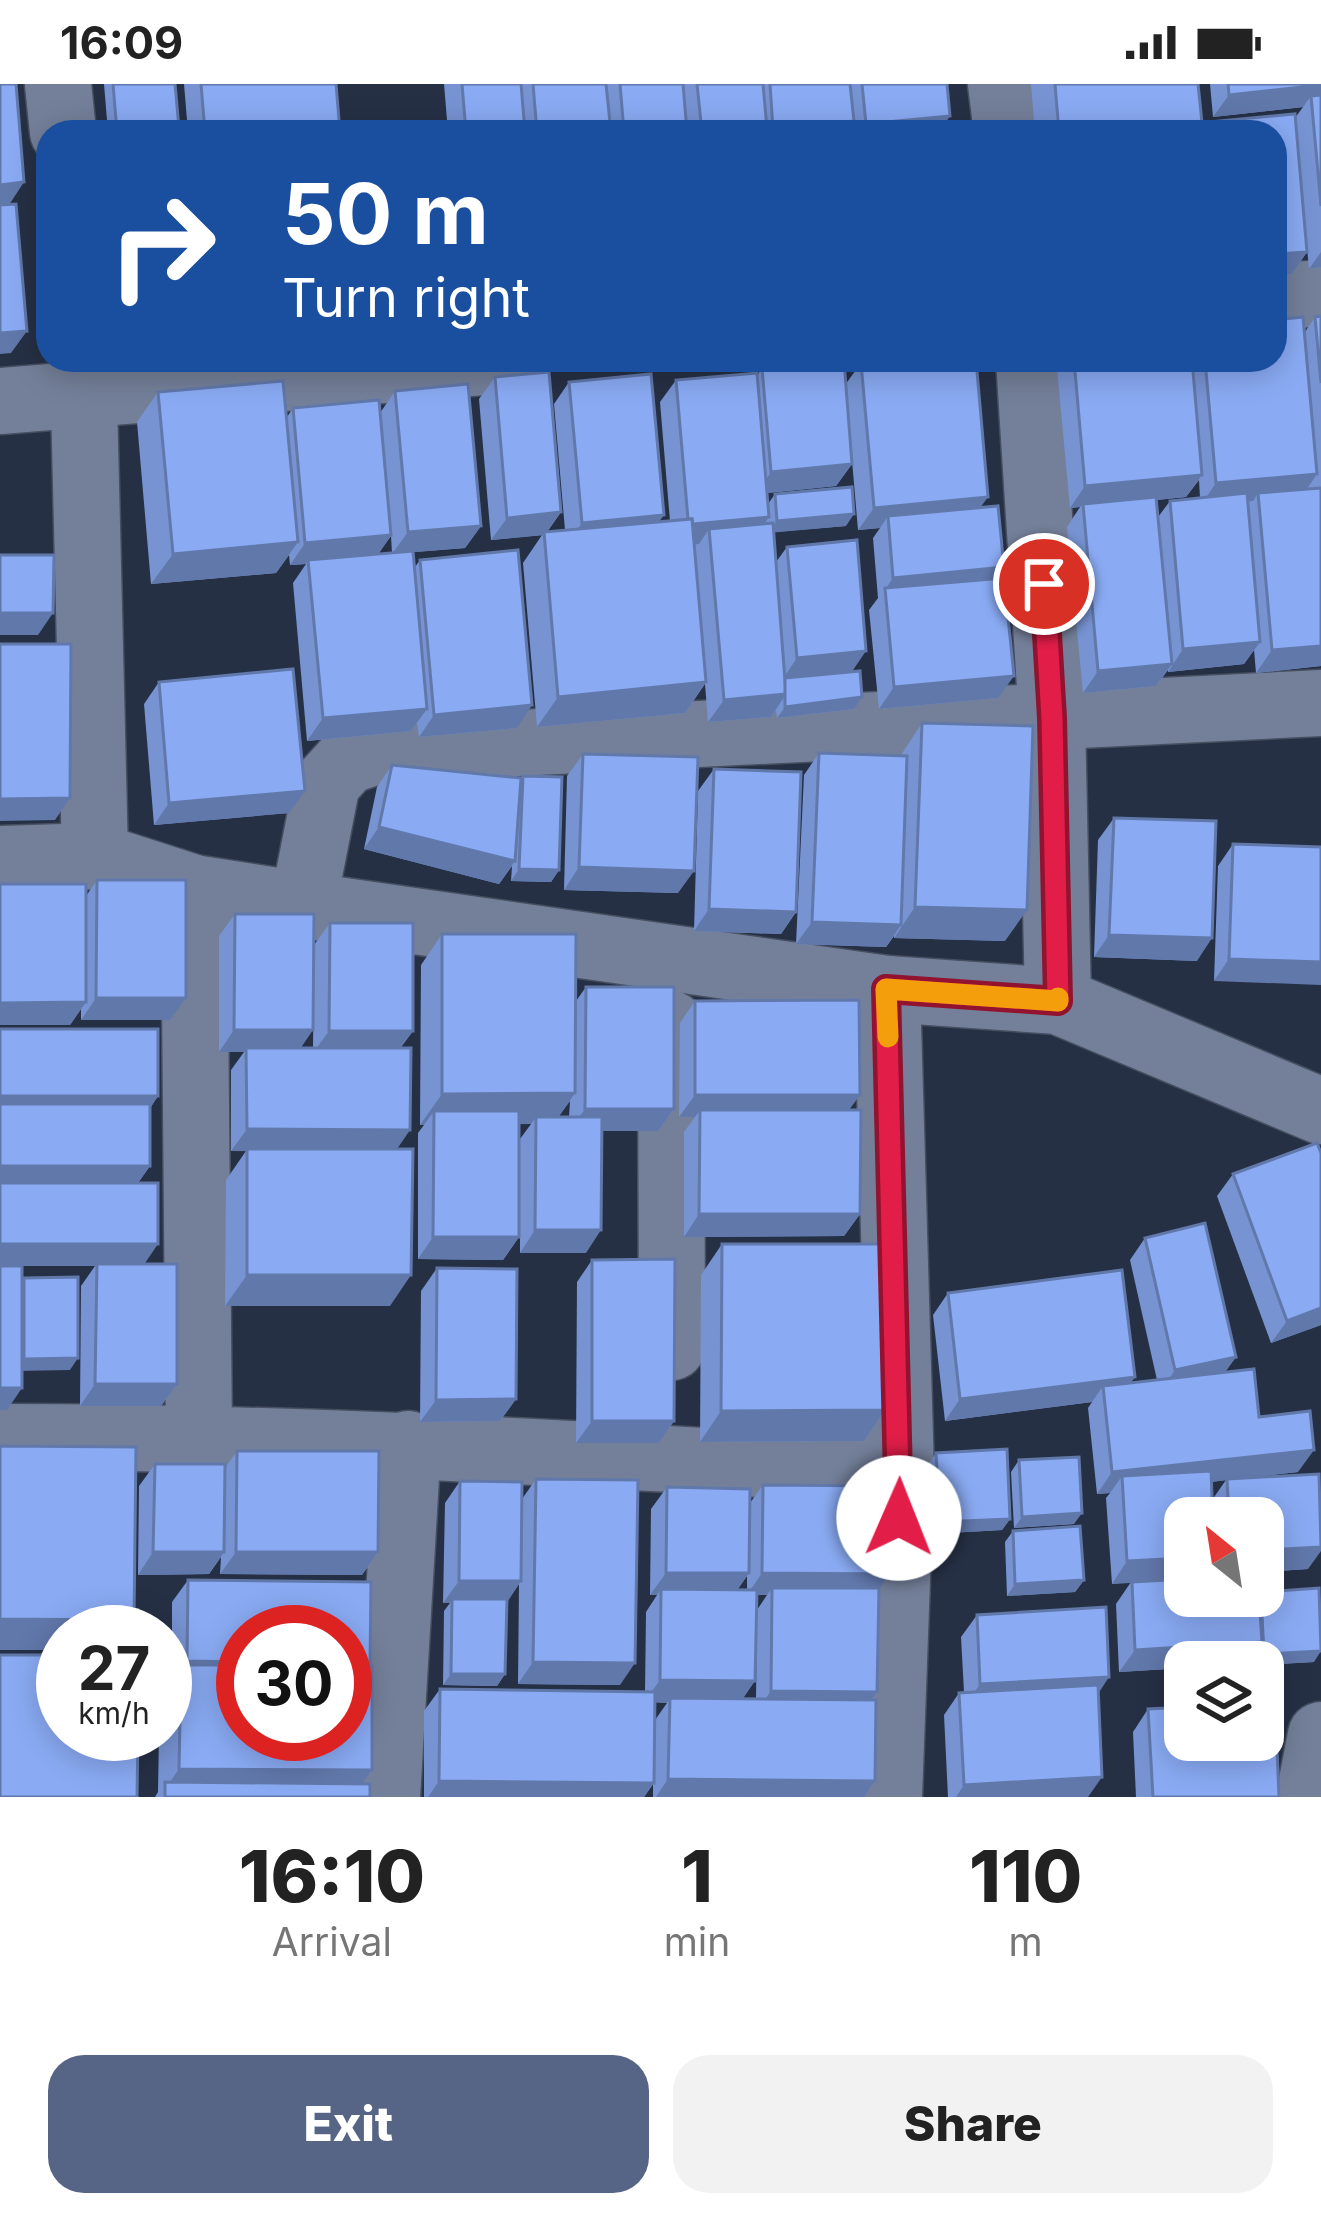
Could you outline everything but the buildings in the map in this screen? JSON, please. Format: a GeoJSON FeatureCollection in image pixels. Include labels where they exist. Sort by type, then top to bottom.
{"type":"FeatureCollection","features":[{"type":"Feature","properties":{"kind":"street"},"geometry":{"type":"LineString","coordinates":[[58,84],[62,120]]}},
{"type":"Feature","properties":{"kind":"street"},"geometry":{"type":"LineString","coordinates":[[1001,84],[1005,120]]}},
{"type":"Feature","properties":{"kind":"street"},"geometry":{"type":"LineString","coordinates":[[1287,296],[1321,293]]}},
{"type":"Feature","properties":{"kind":"street"},"geometry":{"type":"LineString","coordinates":[[0,401],[85,377],[209,372]]}},
{"type":"Feature","properties":{"kind":"street"},"geometry":{"type":"LineString","coordinates":[[1030,372],[1052,718],[1058,1001]]}},
{"type":"Feature","properties":{"kind":"street"},"geometry":{"type":"LineString","coordinates":[[85,377],[94,856]]}},
{"type":"Feature","properties":{"kind":"street"},"geometry":{"type":"LineString","coordinates":[[304,905],[327,783],[347,761],[380,750],[1321,703]]}},
{"type":"Feature","properties":{"kind":"street"},"geometry":{"type":"LineString","coordinates":[[0,859],[94,856],[194,889],[886,989],[1058,1001],[1321,1111]]}},
{"type":"Feature","properties":{"kind":"street"},"geometry":{"type":"LineString","coordinates":[[194,889],[199,1437]]}},
{"type":"Feature","properties":{"kind":"street"},"geometry":{"type":"LineString","coordinates":[[671,957],[673,1459]]}},
{"type":"Feature","properties":{"kind":"street"},"geometry":{"type":"LineString","coordinates":[[886,989],[901,1472],[889,1797]]}},
{"type":"Feature","properties":{"kind":"street"},"geometry":{"type":"LineString","coordinates":[[0,1437],[408,1444],[901,1472]]}},
{"type":"Feature","properties":{"kind":"street"},"geometry":{"type":"LineString","coordinates":[[387,1797],[408,1444]]}},
{"type":"Feature","properties":{"kind":"street"},"geometry":{"type":"LineString","coordinates":[[1309,1797],[1321,1735]]}},
{"type":"Feature","properties":{"kind":"slow traffic"},"geometry":{"type":"LineString","coordinates":[[888,1037],[886,989],[1058,998]]}},
{"type":"Feature","properties":{"kind":"route"},"geometry":{"type":"LineString","coordinates":[[899,1518],[886,989],[1058,1001],[1044,584]]}}]}
